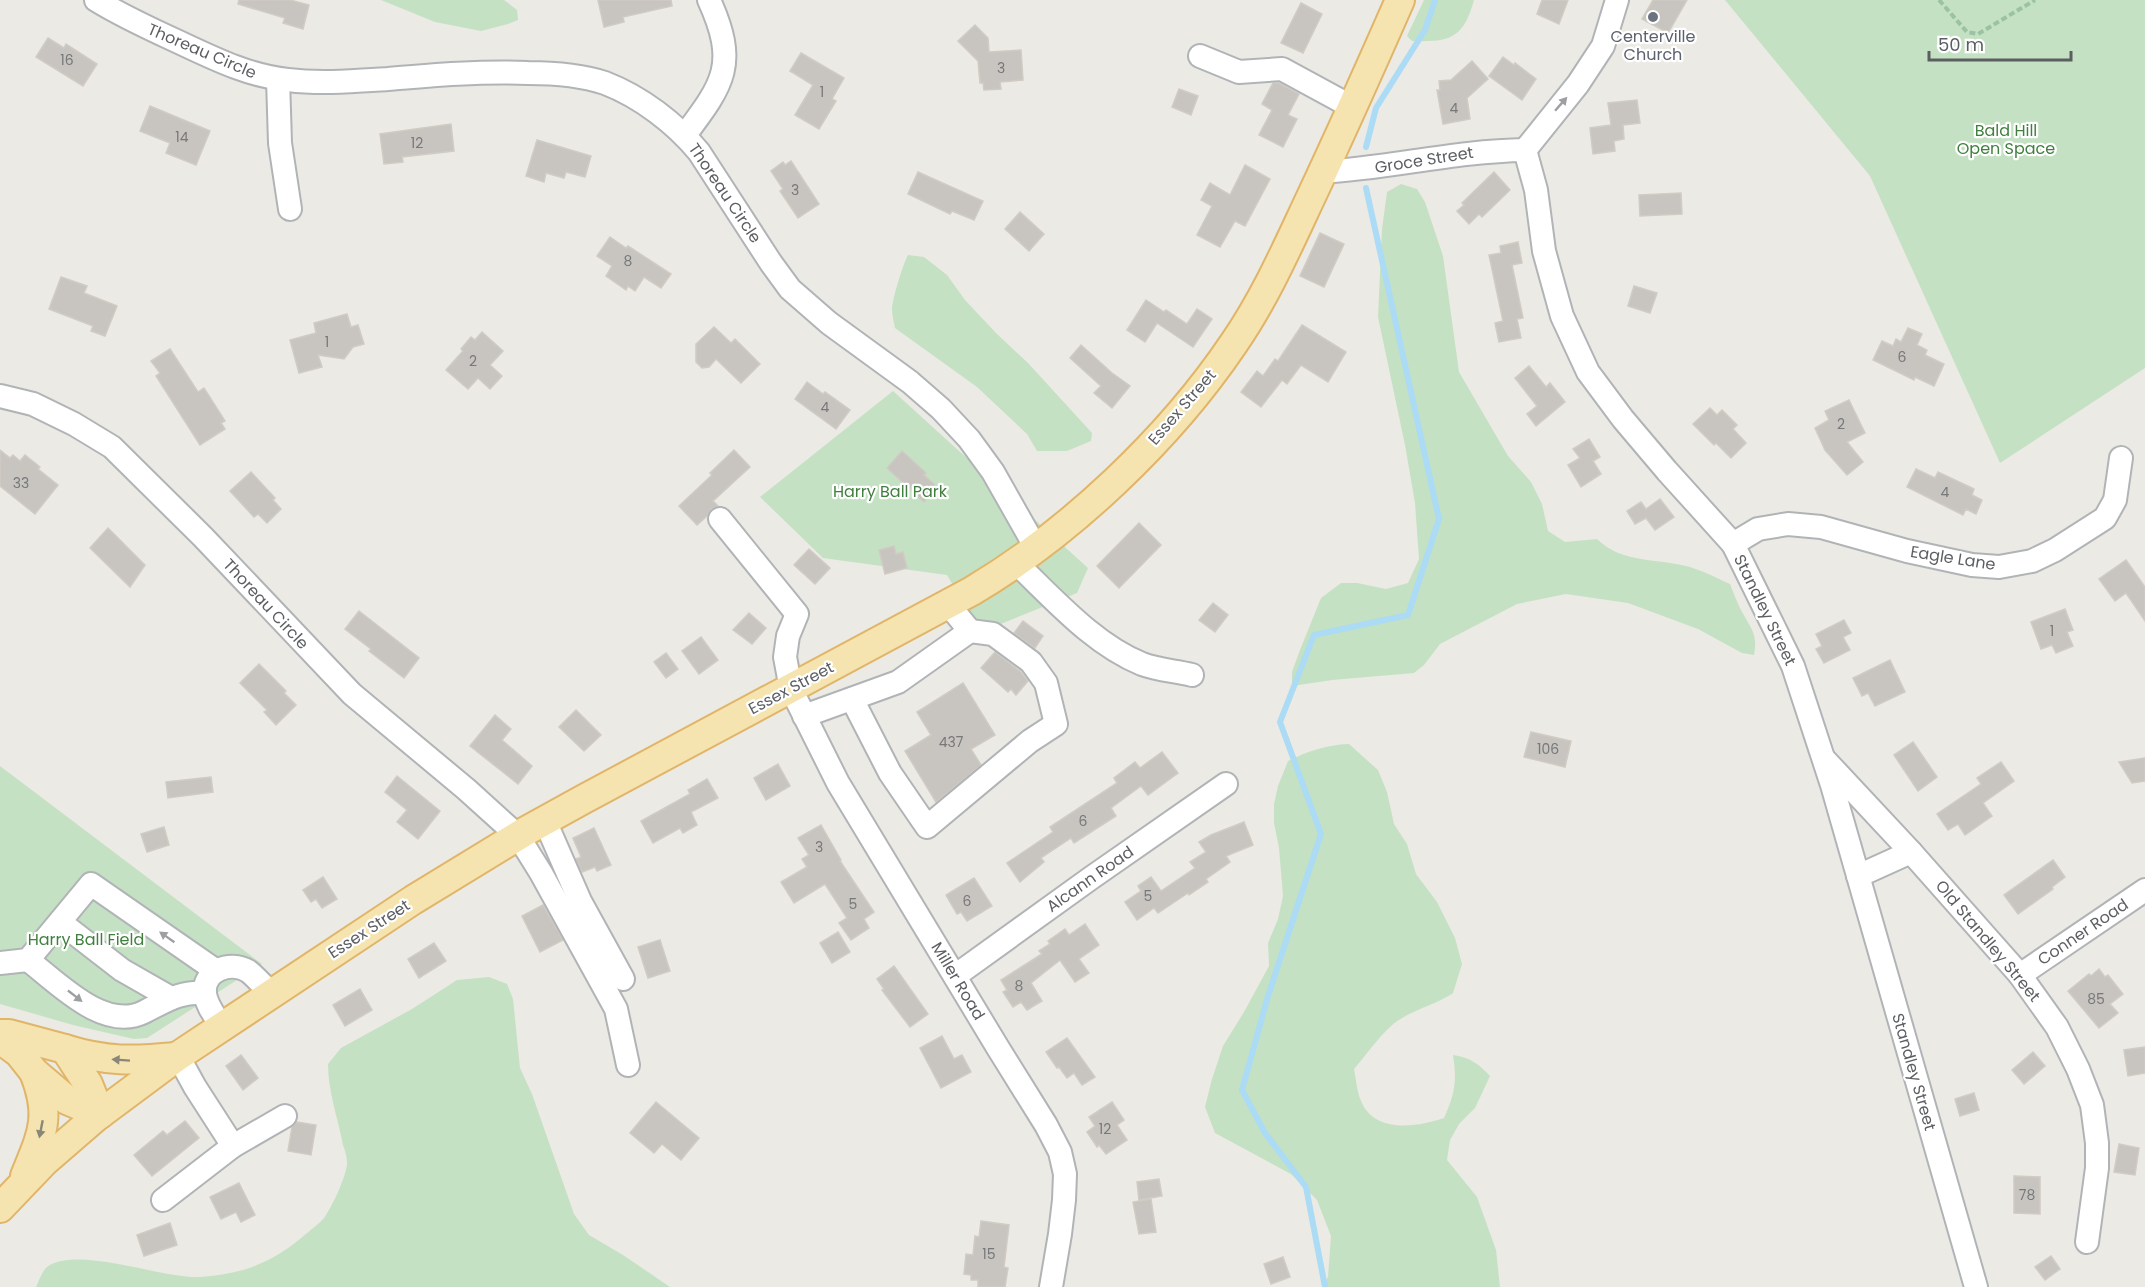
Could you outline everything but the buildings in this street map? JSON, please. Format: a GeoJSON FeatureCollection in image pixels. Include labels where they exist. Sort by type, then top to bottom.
{"type":"FeatureCollection","features":[{"type":"Feature","properties":{"kind":"main road","name":"Essex Street"},"geometry":{"type":"LineString","coordinates":[[0,1208],[44,1162],[100,1114],[178,1056],[413,900],[545,821],[948,604],[1026,555],[1066,526],[1110,486],[1202,388],[1235,343],[1275,274],[1400,0]]}},
{"type":"Feature","properties":{"kind":"main road"},"geometry":{"type":"LineString","coordinates":[[0,1034],[9,1034],[86,1056],[117,1061],[178,1056]]}},
{"type":"Feature","properties":{"kind":"main road"},"geometry":{"type":"LineString","coordinates":[[0,1039],[19,1053],[34,1072],[66,1100],[100,1114]]}},
{"type":"Feature","properties":{"kind":"main road"},"geometry":{"type":"LineString","coordinates":[[65,1049],[88,1084],[100,1114]]}},
{"type":"Feature","properties":{"kind":"main road"},"geometry":{"type":"LineString","coordinates":[[21,1186],[43,1129],[43,1105],[34,1072]]}},
{"type":"Feature","properties":{"kind":"street","name":"Thoreau Circle"},"geometry":{"type":"LineString","coordinates":[[96,0],[144,27],[225,64],[278,79],[318,83],[488,73],[550,73],[604,83],[652,109],[685,135],[713,172],[790,289],[829,323],[918,389],[941,409],[969,439],[993,472],[1026,555],[1083,626],[1110,646],[1143,664],[1192,675]]}},
{"type":"Feature","properties":{"kind":"street"},"geometry":{"type":"LineString","coordinates":[[685,135],[715,96],[723,75],[725,61],[723,39],[709,0]]}},
{"type":"Feature","properties":{"kind":"street"},"geometry":{"type":"LineString","coordinates":[[1525,150],[1578,84],[1603,46],[1617,0]]}},
{"type":"Feature","properties":{"kind":"street"},"geometry":{"type":"LineString","coordinates":[[1200,56],[1239,72],[1282,69],[1352,107]]}},
{"type":"Feature","properties":{"kind":"street"},"geometry":{"type":"LineString","coordinates":[[278,79],[280,143],[290,209]]}},
{"type":"Feature","properties":{"kind":"street","name":"Groce Street"},"geometry":{"type":"LineString","coordinates":[[1322,172],[1360,170],[1465,153],[1525,150]]}},
{"type":"Feature","properties":{"kind":"street","name":"Standley Street"},"geometry":{"type":"LineString","coordinates":[[1525,150],[1536,190],[1544,250],[1559,305],[1588,372],[1637,436],[1733,544],[1793,666],[1824,758],[1976,1287]]}},
{"type":"Feature","properties":{"kind":"street","name":"Thoreau Circle"},"geometry":{"type":"LineString","coordinates":[[0,396],[33,404],[74,424],[112,447],[203,537],[352,694],[466,789],[518,836],[616,1009],[628,1065]]}},
{"type":"Feature","properties":{"kind":"street","name":"Eagle Lane"},"geometry":{"type":"LineString","coordinates":[[1733,544],[1758,529],[1788,524],[1821,527],[1907,551],[1972,565],[2000,567],[2032,561],[2055,550],[2105,518],[2115,500],[2121,458]]}},
{"type":"Feature","properties":{"kind":"street","name":"Miller Road"},"geometry":{"type":"LineString","coordinates":[[720,519],[797,614],[788,636],[785,657],[791,689],[804,716],[838,783],[1046,1125],[1060,1152],[1065,1174],[1064,1200],[1051,1287]]}},
{"type":"Feature","properties":{"kind":"street"},"geometry":{"type":"LineString","coordinates":[[852,699],[890,773],[927,827],[1030,741],[1056,724],[1046,683],[1031,662],[993,634],[970,630],[948,604]]}},
{"type":"Feature","properties":{"kind":"street"},"geometry":{"type":"LineString","coordinates":[[804,716],[898,682],[970,630]]}},
{"type":"Feature","properties":{"kind":"street","name":"Old Standley Street"},"geometry":{"type":"LineString","coordinates":[[1824,758],[2020,975],[2058,1028],[2092,1105],[2097,1143],[2097,1168],[2087,1242]]}},
{"type":"Feature","properties":{"kind":"street","name":"Alcann Road"},"geometry":{"type":"LineString","coordinates":[[955,976],[1226,784]]}},
{"type":"Feature","properties":{"kind":"street"},"geometry":{"type":"LineString","coordinates":[[545,821],[580,901],[624,979]]}},
{"type":"Feature","properties":{"kind":"street"},"geometry":{"type":"LineString","coordinates":[[1858,876],[1911,852]]}},
{"type":"Feature","properties":{"kind":"street"},"geometry":{"type":"LineString","coordinates":[[0,963],[28,960],[91,884],[215,970]]}},
{"type":"Feature","properties":{"kind":"street","name":"Conner Road"},"geometry":{"type":"LineString","coordinates":[[2020,975],[2145,890]]}},
{"type":"Feature","properties":{"kind":"street"},"geometry":{"type":"LineString","coordinates":[[60,922],[122,970],[171,998]]}},
{"type":"Feature","properties":{"kind":"street"},"geometry":{"type":"LineString","coordinates":[[28,960],[87,1006],[110,1017],[138,1015],[188,992],[205,993]]}},
{"type":"Feature","properties":{"kind":"street"},"geometry":{"type":"LineString","coordinates":[[222,1028],[209,1006],[205,993],[207,981],[215,970],[230,966],[247,971],[272,994]]}},
{"type":"Feature","properties":{"kind":"street"},"geometry":{"type":"LineString","coordinates":[[178,1056],[233,1146]]}},
{"type":"Feature","properties":{"kind":"street"},"geometry":{"type":"LineString","coordinates":[[163,1200],[233,1146],[285,1116]]}},
{"type":"Feature","properties":{"kind":"path"},"geometry":{"type":"LineString","coordinates":[[1939,0],[1966,32],[1978,34],[2035,0]]}},
{"type":"Feature","properties":{"kind":"green space"},"geometry":{"type":"Polygon","coordinates":[[[381,0],[504,0],[517,10],[518,20],[481,31],[435,22],[381,0]]]}},
{"type":"Feature","properties":{"kind":"green space"},"geometry":{"type":"Polygon","coordinates":[[[1424,0],[1474,0],[1465,23],[1453,36],[1445,39],[1412,41],[1407,36],[1424,0]]]}},
{"type":"Feature","properties":{"kind":"green space","name":"Bald Hill Open Space"},"geometry":{"type":"Polygon","coordinates":[[[1725,0],[2145,0],[2145,368],[2000,463],[1870,176],[1725,0]]]}},
{"type":"Feature","properties":{"kind":"green space"},"geometry":{"type":"Polygon","coordinates":[[[1401,184],[1417,189],[1425,202],[1443,256],[1459,372],[1508,456],[1531,482],[1542,504],[1548,531],[1565,542],[1597,539],[1618,553],[1690,567],[1730,584],[1753,631],[1754,655],[1742,653],[1698,629],[1628,603],[1566,594],[1517,604],[1440,644],[1424,665],[1414,673],[1292,686],[1292,672],[1321,598],[1341,583],[1357,583],[1386,589],[1408,583],[1419,559],[1415,503],[1378,317],[1382,229],[1387,192],[1401,184]]]}},
{"type":"Feature","properties":{"kind":"green space"},"geometry":{"type":"Polygon","coordinates":[[[908,255],[924,257],[947,275],[965,300],[1028,363],[1092,433],[1091,441],[1067,451],[1037,451],[1027,434],[977,387],[895,328],[892,304],[908,255]]]}},
{"type":"Feature","properties":{"kind":"green space","name":"Harry Ball Park"},"geometry":{"type":"Polygon","coordinates":[[[893,391],[1088,568],[1077,593],[981,632],[947,575],[823,558],[760,497],[893,391]]]}},
{"type":"Feature","properties":{"kind":"green space"},"geometry":{"type":"Polygon","coordinates":[[[1349,744],[1378,770],[1387,792],[1394,824],[1407,844],[1416,874],[1437,902],[1455,938],[1462,964],[1453,993],[1391,1026],[1354,1069],[1358,1094],[1367,1112],[1376,1119],[1398,1125],[1422,1124],[1444,1118],[1454,1087],[1453,1055],[1473,1062],[1490,1076],[1475,1108],[1459,1124],[1450,1140],[1447,1160],[1477,1197],[1496,1250],[1500,1287],[1322,1287],[1328,1277],[1331,1236],[1317,1200],[1291,1174],[1215,1133],[1205,1107],[1223,1046],[1269,966],[1268,943],[1278,919],[1283,896],[1279,848],[1274,823],[1274,804],[1278,786],[1288,761],[1317,749],[1349,744]]]}},
{"type":"Feature","properties":{"kind":"green space","name":"Harry Ball Field"},"geometry":{"type":"Polygon","coordinates":[[[0,766],[262,964],[147,1038],[134,1039],[73,1025],[0,1004],[0,766]]]}},
{"type":"Feature","properties":{"kind":"green space"},"geometry":{"type":"Polygon","coordinates":[[[489,977],[507,984],[513,999],[520,1068],[532,1094],[574,1214],[589,1235],[670,1287],[36,1287],[45,1269],[60,1261],[98,1261],[200,1277],[231,1273],[258,1265],[283,1252],[324,1218],[345,1175],[346,1156],[331,1095],[328,1064],[341,1048],[412,1009],[457,980],[489,977]]]}},
{"type":"Feature","properties":{"kind":"waterway"},"geometry":{"type":"LineString","coordinates":[[1366,147],[1376,108],[1425,30],[1435,0]]}},
{"type":"Feature","properties":{"kind":"waterway"},"geometry":{"type":"LineString","coordinates":[[1325,1287],[1306,1187],[1265,1133],[1242,1090],[1268,996],[1321,834],[1280,722],[1314,635],[1408,615],[1439,519],[1366,188]]}},
{"type":"Feature","properties":{"kind":"place","name":"Centerville Church"},"geometry":{"type":"Point","coordinates":[1653,17]}}]}
